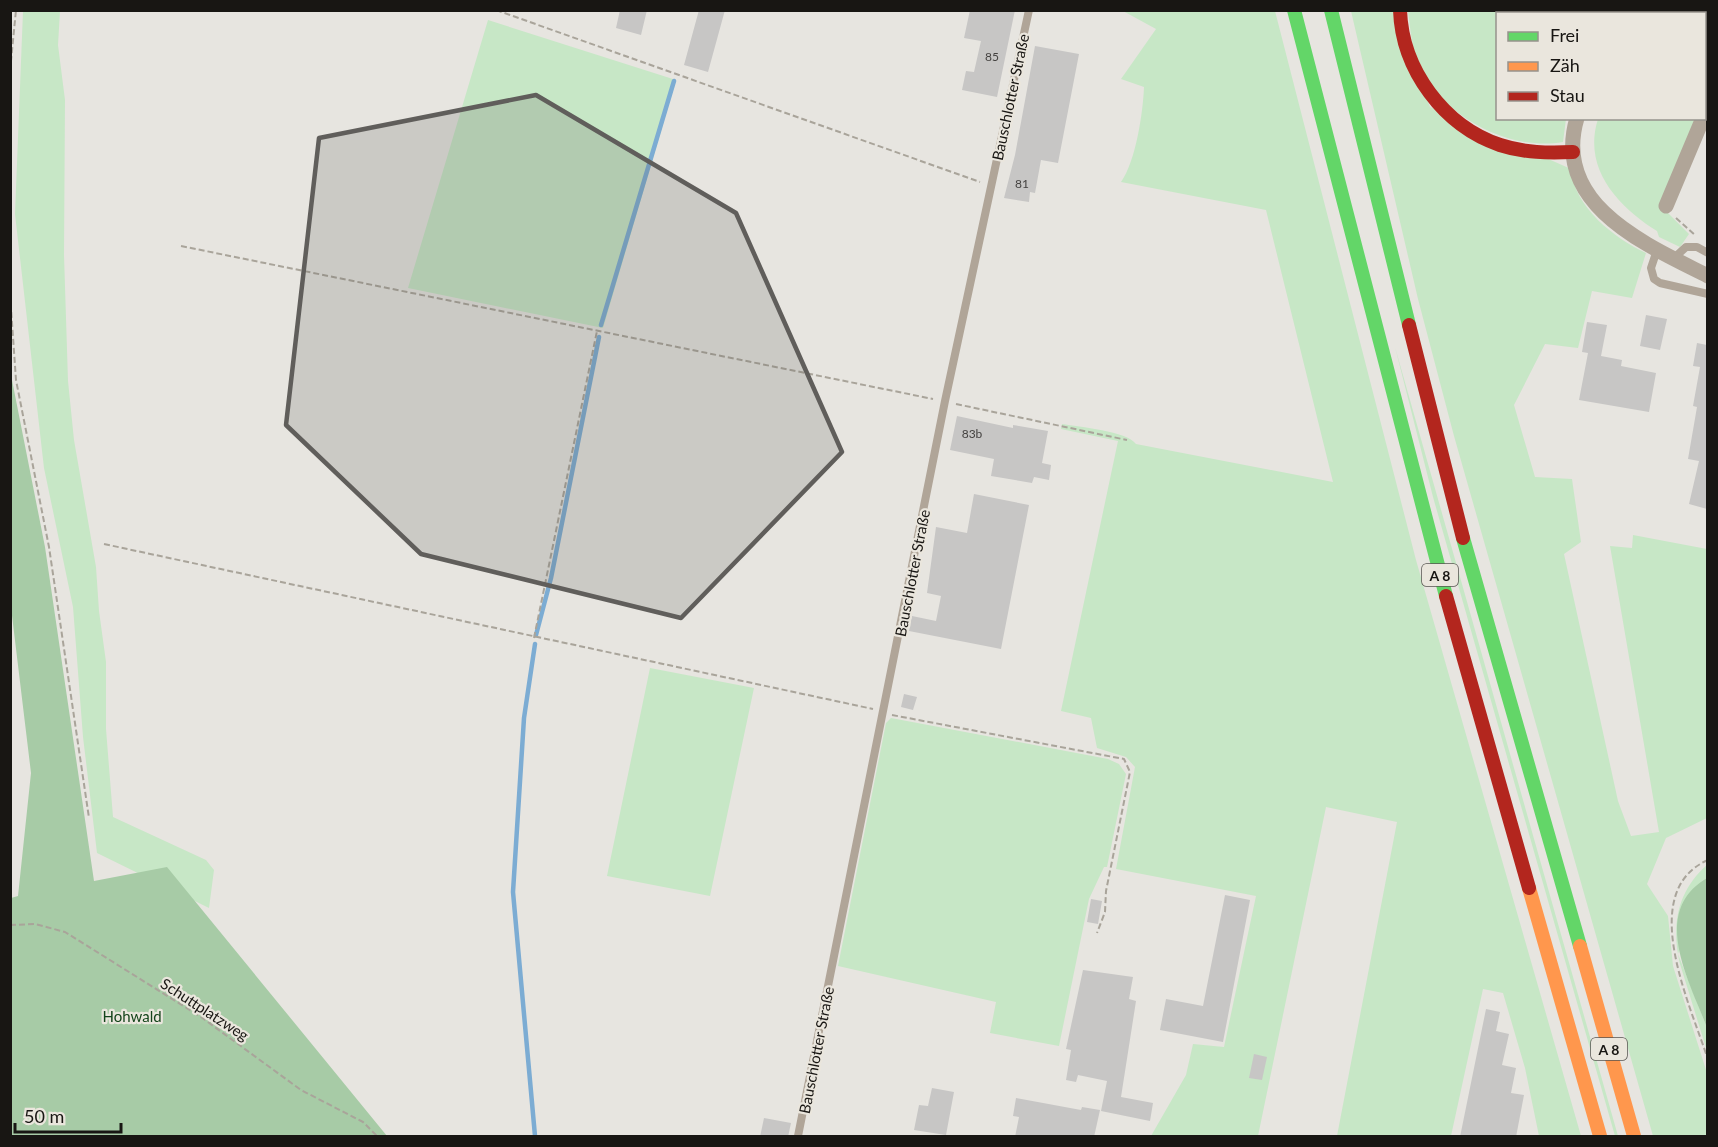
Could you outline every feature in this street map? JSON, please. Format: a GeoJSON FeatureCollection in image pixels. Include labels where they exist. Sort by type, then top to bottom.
{"type":"FeatureCollection","features":[{"type":"Feature","properties":{"kind":"main road","name":"A 8"},"geometry":{"type":"LineString","coordinates":[[1294,10],[1429,536],[1600,1137]]}},
{"type":"Feature","properties":{"kind":"main road","name":"A 8"},"geometry":{"type":"LineString","coordinates":[[1331,10],[1461,532],[1634,1137]]}},
{"type":"Feature","properties":{"kind":"main road"},"geometry":{"type":"LineString","coordinates":[[1400,10],[1401,29],[1413,65],[1433,99],[1450,117],[1487,140],[1508,148],[1544,155],[1573,152]]}},
{"type":"Feature","properties":{"kind":"street"},"geometry":{"type":"LineString","coordinates":[[1577,120],[1573,152],[1585,189],[1598,207],[1620,228],[1707,276]]}},
{"type":"Feature","properties":{"kind":"street"},"geometry":{"type":"LineString","coordinates":[[1666,206],[1701,120]]}},
{"type":"Feature","properties":{"kind":"lane","name":"Bauschlotter Straße"},"geometry":{"type":"LineString","coordinates":[[798,1137],[945,401],[1029,10]]}},
{"type":"Feature","properties":{"kind":"lane"},"geometry":{"type":"LineString","coordinates":[[1674,258],[1686,247],[1697,247],[1707,253]]}},
{"type":"Feature","properties":{"kind":"lane"},"geometry":{"type":"LineString","coordinates":[[1658,250],[1651,268],[1654,279],[1660,283],[1707,294]]}},
{"type":"Feature","properties":{"kind":"path"},"geometry":{"type":"LineString","coordinates":[[10,71],[16,10]]}},
{"type":"Feature","properties":{"kind":"path"},"geometry":{"type":"LineString","coordinates":[[496,10],[991,186]]}},
{"type":"Feature","properties":{"kind":"path"},"geometry":{"type":"LineString","coordinates":[[1666,206],[1697,237],[1697,247]]}},
{"type":"Feature","properties":{"kind":"path"},"geometry":{"type":"LineString","coordinates":[[181,246],[1127,440]]}},
{"type":"Feature","properties":{"kind":"path"},"geometry":{"type":"LineString","coordinates":[[10,294],[16,380],[49,547],[89,818]]}},
{"type":"Feature","properties":{"kind":"path"},"geometry":{"type":"LineString","coordinates":[[534,638],[597,331]]}},
{"type":"Feature","properties":{"kind":"path"},"geometry":{"type":"LineString","coordinates":[[104,544],[868,708],[884,714],[1124,759],[1130,772],[1106,891],[1105,912],[1097,933]]}},
{"type":"Feature","properties":{"kind":"path"},"geometry":{"type":"LineString","coordinates":[[1707,860],[1684,878],[1676,897],[1671,924],[1676,964],[1707,1060]]}},
{"type":"Feature","properties":{"kind":"path","name":"Schuttplatzweg"},"geometry":{"type":"LineString","coordinates":[[10,925],[35,924],[65,932],[201,1017],[301,1090],[363,1122],[377,1137]]}},
{"type":"Feature","properties":{"kind":"highlighted area"},"geometry":{"type":"Polygon","coordinates":[[[536,95],[736,213],[842,452],[681,618],[421,554],[286,425],[319,138],[536,95]]]}},
{"type":"Feature","properties":{"kind":"green space"},"geometry":{"type":"Polygon","coordinates":[[[23,11],[60,11],[58,45],[65,100],[64,255],[68,381],[74,440],[96,567],[106,662],[106,729],[113,817],[206,860],[214,870],[209,908],[97,853],[83,737],[73,607],[44,468],[15,214],[23,11]]]}},
{"type":"Feature","properties":{"kind":"green space"},"geometry":{"type":"Polygon","coordinates":[[[1123,11],[1275,11],[1416,560],[1581,1136],[1539,1136],[1525,1068],[1503,993],[1483,989],[1451,1136],[1337,1136],[1397,822],[1326,807],[1258,1136],[1151,1136],[1186,1075],[1193,1044],[1224,1047],[1256,896],[1116,869],[1135,767],[1126,757],[1097,748],[1091,718],[1061,711],[1118,441],[1061,429],[1062,424],[1113,433],[1136,444],[1333,482],[1266,210],[1121,182],[1135,149],[1144,87],[1121,79],[1156,29],[1123,11]]]}},
{"type":"Feature","properties":{"kind":"green space"},"geometry":{"type":"Polygon","coordinates":[[[1351,11],[1394,11],[1430,107],[1571,169],[1579,196],[1598,220],[1621,239],[1646,253],[1632,298],[1592,291],[1578,348],[1545,344],[1514,405],[1535,477],[1572,479],[1581,542],[1564,554],[1618,801],[1631,836],[1659,832],[1610,546],[1632,548],[1633,535],[1707,549],[1707,818],[1666,838],[1647,884],[1668,916],[1673,966],[1707,1073],[1707,1136],[1653,1136],[1454,436],[1418,299],[1351,11]]]}},
{"type":"Feature","properties":{"kind":"green space"},"geometry":{"type":"Polygon","coordinates":[[[1408,11],[1606,11],[1496,12],[1496,120],[1566,120],[1563,142],[1541,144],[1519,141],[1475,124],[1456,111],[1439,95],[1425,76],[1414,51],[1408,11]]]}},
{"type":"Feature","properties":{"kind":"green space"},"geometry":{"type":"Polygon","coordinates":[[[1647,11],[1707,11],[1707,36],[1706,12],[1647,11]]]}},
{"type":"Feature","properties":{"kind":"green space"},"geometry":{"type":"Polygon","coordinates":[[[488,20],[676,80],[603,328],[408,288],[488,20]]]}},
{"type":"Feature","properties":{"kind":"green space"},"geometry":{"type":"Polygon","coordinates":[[[1598,120],[1696,120],[1661,206],[1689,234],[1680,247],[1659,237],[1657,231],[1617,198],[1607,185],[1600,170],[1595,154],[1594,137],[1598,120]]]}},
{"type":"Feature","properties":{"kind":"green space"},"geometry":{"type":"Polygon","coordinates":[[[1395,347],[1618,1136],[1615,1136],[1433,497],[1395,347]]]}},
{"type":"Feature","properties":{"kind":"green space","name":"Hohwald"},"geometry":{"type":"Polygon","coordinates":[[[10,360],[45,547],[94,881],[167,867],[387,1136],[11,1136],[11,898],[18,896],[31,773],[10,599],[10,360]]]}},
{"type":"Feature","properties":{"kind":"green space"},"geometry":{"type":"Polygon","coordinates":[[[650,668],[754,688],[710,896],[607,876],[650,668]]]}},
{"type":"Feature","properties":{"kind":"green space"},"geometry":{"type":"Polygon","coordinates":[[[891,718],[1108,759],[1119,764],[1126,774],[1107,867],[1104,867],[1089,899],[1059,1046],[990,1033],[996,1002],[838,966],[886,723],[891,718]]]}},
{"type":"Feature","properties":{"kind":"green space"},"geometry":{"type":"Polygon","coordinates":[[[1707,865],[1707,878],[1702,881],[1678,954],[1676,936],[1679,910],[1689,886],[1707,865]]]}},
{"type":"Feature","properties":{"kind":"green space"},"geometry":{"type":"Polygon","coordinates":[[[1707,878],[1707,1028],[1684,969],[1677,928],[1680,909],[1690,892],[1707,878]]]}},
{"type":"Feature","properties":{"kind":"green space"},"geometry":{"type":"Polygon","coordinates":[[[1678,955],[1707,1028],[1707,1051],[1680,964],[1678,955]]]}},
{"type":"Feature","properties":{"kind":"building"},"geometry":{"type":"Polygon","coordinates":[[[620,10],[647,10],[641,35],[616,28],[620,10]]]}},
{"type":"Feature","properties":{"kind":"building"},"geometry":{"type":"Polygon","coordinates":[[[699,10],[725,10],[708,72],[684,65],[699,10]]]}},
{"type":"Feature","properties":{"kind":"building"},"geometry":{"type":"Polygon","coordinates":[[[970,10],[1015,10],[997,97],[962,90],[966,71],[974,72],[981,41],[964,38],[970,10]]]}},
{"type":"Feature","properties":{"kind":"building"},"geometry":{"type":"Polygon","coordinates":[[[1035,46],[1079,54],[1058,163],[1041,160],[1035,193],[1030,192],[1029,202],[1004,198],[1015,155],[1035,46]]]}},
{"type":"Feature","properties":{"kind":"building"},"geometry":{"type":"Polygon","coordinates":[[[1646,315],[1667,319],[1660,350],[1640,346],[1646,315]]]}},
{"type":"Feature","properties":{"kind":"building"},"geometry":{"type":"Polygon","coordinates":[[[1587,322],[1607,325],[1601,356],[1622,360],[1621,366],[1656,373],[1649,412],[1579,400],[1588,353],[1582,352],[1587,322]]]}},
{"type":"Feature","properties":{"kind":"building"},"geometry":{"type":"Polygon","coordinates":[[[1697,343],[1707,345],[1707,509],[1689,504],[1699,461],[1688,459],[1697,407],[1693,406],[1700,367],[1693,366],[1697,343]]]}},
{"type":"Feature","properties":{"kind":"building"},"geometry":{"type":"Polygon","coordinates":[[[957,416],[1013,428],[1013,425],[1048,431],[1042,463],[1051,465],[1049,480],[1034,477],[1032,483],[991,476],[994,459],[950,450],[957,416]]]}},
{"type":"Feature","properties":{"kind":"building"},"geometry":{"type":"Polygon","coordinates":[[[974,494],[1029,505],[1001,649],[909,631],[912,616],[936,621],[941,596],[927,593],[936,527],[967,533],[974,494]]]}},
{"type":"Feature","properties":{"kind":"building"},"geometry":{"type":"Polygon","coordinates":[[[904,694],[917,697],[913,710],[901,707],[904,694]]]}},
{"type":"Feature","properties":{"kind":"building"},"geometry":{"type":"Polygon","coordinates":[[[1225,895],[1250,900],[1223,1042],[1160,1030],[1166,999],[1203,1006],[1225,895]]]}},
{"type":"Feature","properties":{"kind":"building"},"geometry":{"type":"Polygon","coordinates":[[[1091,899],[1102,901],[1098,924],[1087,922],[1091,899]]]}},
{"type":"Feature","properties":{"kind":"building"},"geometry":{"type":"Polygon","coordinates":[[[1083,970],[1133,977],[1129,999],[1136,1001],[1121,1097],[1153,1103],[1150,1121],[1101,1111],[1107,1081],[1078,1075],[1076,1082],[1066,1080],[1071,1050],[1066,1049],[1083,970]]]}},
{"type":"Feature","properties":{"kind":"building"},"geometry":{"type":"Polygon","coordinates":[[[1486,1009],[1500,1012],[1496,1031],[1509,1034],[1502,1065],[1516,1068],[1511,1093],[1524,1095],[1516,1137],[1460,1137],[1486,1009]]]}},
{"type":"Feature","properties":{"kind":"building"},"geometry":{"type":"Polygon","coordinates":[[[1254,1054],[1267,1057],[1262,1080],[1249,1078],[1254,1054]]]}},
{"type":"Feature","properties":{"kind":"building"},"geometry":{"type":"Polygon","coordinates":[[[932,1088],[954,1092],[946,1135],[914,1130],[919,1105],[928,1106],[932,1088]]]}},
{"type":"Feature","properties":{"kind":"building"},"geometry":{"type":"Polygon","coordinates":[[[1016,1098],[1081,1110],[1082,1107],[1100,1110],[1094,1137],[1015,1137],[1019,1117],[1013,1116],[1016,1098]]]}},
{"type":"Feature","properties":{"kind":"building"},"geometry":{"type":"Polygon","coordinates":[[[764,1118],[791,1123],[788,1137],[760,1137],[764,1118]]]}},
{"type":"Feature","properties":{"kind":"waterway"},"geometry":{"type":"LineString","coordinates":[[601,325],[674,81]]}},
{"type":"Feature","properties":{"kind":"waterway"},"geometry":{"type":"LineString","coordinates":[[536,635],[551,578],[599,337]]}},
{"type":"Feature","properties":{"kind":"waterway"},"geometry":{"type":"LineString","coordinates":[[535,644],[524,718],[513,892],[535,1136]]}},
{"type":"Feature","properties":{"kind":"traffic: fast"},"geometry":{"type":"LineString","coordinates":[[1294,10],[1446,596]]}},
{"type":"Feature","properties":{"kind":"traffic: fast"},"geometry":{"type":"LineString","coordinates":[[1331,10],[1409,325]]}},
{"type":"Feature","properties":{"kind":"traffic: fast"},"geometry":{"type":"LineString","coordinates":[[1463,538],[1580,946]]}},
{"type":"Feature","properties":{"kind":"traffic: slow"},"geometry":{"type":"LineString","coordinates":[[1529,888],[1600,1136]]}},
{"type":"Feature","properties":{"kind":"traffic: slow"},"geometry":{"type":"LineString","coordinates":[[1580,946],[1634,1136]]}},
{"type":"Feature","properties":{"kind":"traffic: jam"},"geometry":{"type":"LineString","coordinates":[[1400,10],[1409,54],[1418,74],[1444,110],[1461,124],[1480,136],[1509,148],[1536,152],[1573,152]]}},
{"type":"Feature","properties":{"kind":"traffic: jam"},"geometry":{"type":"LineString","coordinates":[[1409,325],[1463,538]]}},
{"type":"Feature","properties":{"kind":"traffic: jam"},"geometry":{"type":"LineString","coordinates":[[1446,596],[1529,888]]}}]}
